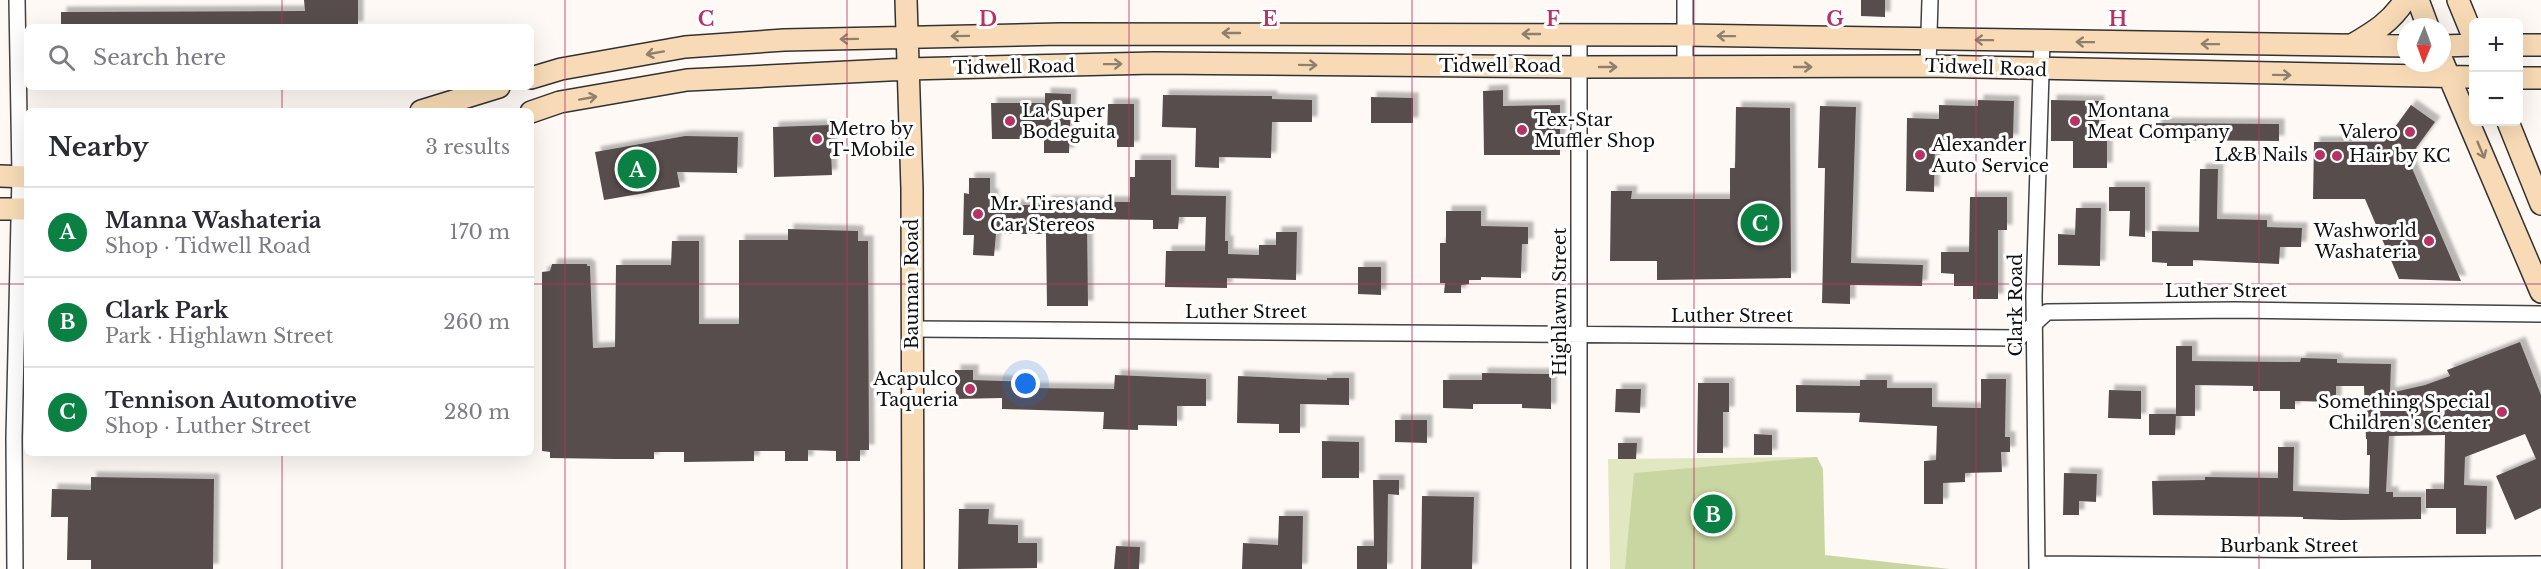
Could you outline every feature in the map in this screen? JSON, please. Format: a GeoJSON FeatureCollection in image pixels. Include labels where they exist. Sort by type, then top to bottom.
{"type":"FeatureCollection","features":[{"type":"Feature","properties":{"kind":"main road","name":"Bauman Road"},"geometry":{"type":"LineString","coordinates":[[906,0],[913,329],[913,569]]}},
{"type":"Feature","properties":{"kind":"main road"},"geometry":{"type":"LineString","coordinates":[[2352,45],[2386,24],[2395,16],[2405,0]]}},
{"type":"Feature","properties":{"kind":"main road"},"geometry":{"type":"LineString","coordinates":[[2418,0],[2425,18]]}},
{"type":"Feature","properties":{"kind":"main road"},"geometry":{"type":"LineString","coordinates":[[2458,0],[2469,27]]}},
{"type":"Feature","properties":{"kind":"main road","name":"Tidwell Road"},"geometry":{"type":"LineString","coordinates":[[534,77],[561,69],[685,48],[784,40],[907,37],[1152,33],[1579,34],[2397,46]]}},
{"type":"Feature","properties":{"kind":"main road"},"geometry":{"type":"LineString","coordinates":[[1152,33],[1154,63]]}},
{"type":"Feature","properties":{"kind":"main road"},"geometry":{"type":"LineString","coordinates":[[1364,65],[1366,34]]}},
{"type":"Feature","properties":{"kind":"main road"},"geometry":{"type":"LineString","coordinates":[[2182,43],[2183,73]]}},
{"type":"Feature","properties":{"kind":"main road"},"geometry":{"type":"LineString","coordinates":[[2451,46],[2469,45]]}},
{"type":"Feature","properties":{"kind":"main road"},"geometry":{"type":"LineString","coordinates":[[2523,45],[2541,45]]}},
{"type":"Feature","properties":{"kind":"main road"},"geometry":{"type":"LineString","coordinates":[[685,48],[687,80]]}},
{"type":"Feature","properties":{"kind":"main road","name":"Tidwell Road"},"geometry":{"type":"LineString","coordinates":[[534,111],[560,102],[687,80],[908,69],[1154,63],[1579,67],[1928,66],[2183,73],[2397,70]]}},
{"type":"Feature","properties":{"kind":"main road","name":"Tidwell Road"},"geometry":{"type":"LineString","coordinates":[[2451,70],[2469,76]]}},
{"type":"Feature","properties":{"kind":"main road"},"geometry":{"type":"LineString","coordinates":[[2447,72],[2541,292]]}},
{"type":"Feature","properties":{"kind":"main road"},"geometry":{"type":"LineString","coordinates":[[2523,78],[2541,78]]}},
{"type":"Feature","properties":{"kind":"main road"},"geometry":{"type":"LineString","coordinates":[[446,107],[491,90]]}},
{"type":"Feature","properties":{"kind":"main road"},"geometry":{"type":"LineString","coordinates":[[2510,126],[2541,204]]}},
{"type":"Feature","properties":{"kind":"street"},"geometry":{"type":"LineString","coordinates":[[15,569],[7,438],[16,176],[17,0]]}},
{"type":"Feature","properties":{"kind":"street"},"geometry":{"type":"LineString","coordinates":[[1685,0],[1685,67]]}},
{"type":"Feature","properties":{"kind":"street"},"geometry":{"type":"LineString","coordinates":[[1928,66],[1930,0]]}},
{"type":"Feature","properties":{"kind":"street","name":"Highlawn Street"},"geometry":{"type":"LineString","coordinates":[[1579,34],[1579,569]]}},
{"type":"Feature","properties":{"kind":"street","name":"Clark Road"},"geometry":{"type":"LineString","coordinates":[[2037,566],[2034,296],[2042,40]]}},
{"type":"Feature","properties":{"kind":"street","name":"Luther Street"},"geometry":{"type":"LineString","coordinates":[[913,329],[2019,338],[2048,312],[2235,310],[2541,314]]}},
{"type":"Feature","properties":{"kind":"street","name":"Burbank Street"},"geometry":{"type":"LineString","coordinates":[[2037,566],[2541,564]]}},
{"type":"Feature","properties":{"kind":"green space"},"geometry":{"type":"Polygon","coordinates":[[[1817,457],[1816,569],[1610,569],[1608,459],[1817,457]]]}},
{"type":"Feature","properties":{"kind":"green space"},"geometry":{"type":"Polygon","coordinates":[[[1817,457],[1823,469],[1825,555],[1950,569],[1625,569],[1634,473],[1817,457]]]}},
{"type":"Feature","properties":{"kind":"building"},"geometry":{"type":"Polygon","coordinates":[[[304,0],[358,0],[358,24],[61,24],[61,12],[305,11],[304,0]]]}},
{"type":"Feature","properties":{"kind":"building"},"geometry":{"type":"Polygon","coordinates":[[[1861,0],[1885,0],[1885,17],[1861,16],[1861,0]]]}},
{"type":"Feature","properties":{"kind":"building","name":"Tex-Star Muffler Shop"},"geometry":{"type":"Polygon","coordinates":[[[1503,90],[1503,106],[1560,105],[1560,155],[1484,155],[1483,91],[1503,90]]]}},
{"type":"Feature","properties":{"kind":"building"},"geometry":{"type":"Polygon","coordinates":[[[1045,93],[1071,94],[1069,153],[1044,153],[1044,139],[992,139],[991,103],[1045,103],[1045,93]]]}},
{"type":"Feature","properties":{"kind":"building"},"geometry":{"type":"Polygon","coordinates":[[[1163,95],[1272,96],[1272,99],[1312,100],[1312,122],[1272,122],[1271,158],[1219,157],[1219,168],[1195,167],[1196,128],[1162,127],[1163,95]]]}},
{"type":"Feature","properties":{"kind":"building"},"geometry":{"type":"Polygon","coordinates":[[[1371,97],[1413,98],[1413,123],[1371,123],[1371,97]]]}},
{"type":"Feature","properties":{"kind":"building"},"geometry":{"type":"Polygon","coordinates":[[[1978,100],[2014,101],[2013,140],[1935,140],[1934,192],[1906,191],[1907,118],[1939,119],[1939,105],[1978,106],[1978,100]]]}},
{"type":"Feature","properties":{"kind":"building","name":"Montana Meat Company"},"geometry":{"type":"Polygon","coordinates":[[[2051,100],[2099,101],[2099,141],[2107,140],[2107,168],[2073,168],[2073,141],[2051,141],[2051,100]]]}},
{"type":"Feature","properties":{"kind":"building"},"geometry":{"type":"Polygon","coordinates":[[[1108,104],[1134,104],[1134,147],[1117,147],[1117,138],[1107,138],[1108,104]]]}},
{"type":"Feature","properties":{"kind":"building"},"geometry":{"type":"Polygon","coordinates":[[[2411,105],[2435,122],[2408,159],[2461,281],[2399,279],[2365,199],[2313,199],[2314,142],[2384,142],[2411,105]]]}},
{"type":"Feature","properties":{"kind":"building"},"geometry":{"type":"Polygon","coordinates":[[[1820,106],[1856,107],[1851,263],[1923,265],[1922,286],[1850,285],[1850,304],[1822,303],[1825,168],[1818,168],[1820,106]]]}},
{"type":"Feature","properties":{"kind":"building"},"geometry":{"type":"Polygon","coordinates":[[[1736,107],[1790,108],[1791,278],[1657,280],[1657,261],[1610,261],[1611,191],[1632,191],[1631,199],[1730,199],[1730,168],[1735,168],[1736,107]]]}},
{"type":"Feature","properties":{"kind":"building"},"geometry":{"type":"Polygon","coordinates":[[[2156,123],[2279,124],[2279,141],[2156,140],[2156,123]]]}},
{"type":"Feature","properties":{"kind":"building"},"geometry":{"type":"Polygon","coordinates":[[[830,125],[832,175],[774,177],[773,127],[830,125]]]}},
{"type":"Feature","properties":{"kind":"building"},"geometry":{"type":"Polygon","coordinates":[[[685,136],[738,137],[737,173],[677,172],[680,187],[604,200],[595,152],[685,136]]]}},
{"type":"Feature","properties":{"kind":"building"},"geometry":{"type":"Polygon","coordinates":[[[1135,160],[1171,160],[1171,195],[1226,196],[1225,241],[1228,241],[1228,254],[1259,255],[1259,245],[1276,245],[1276,232],[1297,232],[1296,280],[1227,278],[1227,288],[1165,287],[1166,251],[1205,251],[1206,217],[1179,217],[1178,229],[1153,229],[1153,220],[1087,219],[1088,306],[1047,306],[1046,234],[996,234],[994,256],[973,255],[974,235],[963,235],[964,193],[969,194],[969,178],[990,178],[993,205],[1046,205],[1046,201],[1130,202],[1130,177],[1135,177],[1135,160]]]}},
{"type":"Feature","properties":{"kind":"building"},"geometry":{"type":"Polygon","coordinates":[[[2200,169],[2218,169],[2217,219],[2267,220],[2267,227],[2302,228],[2301,247],[2280,247],[2279,264],[2193,260],[2193,266],[2167,266],[2167,263],[2152,262],[2152,231],[2199,232],[2200,169]]]}},
{"type":"Feature","properties":{"kind":"building"},"geometry":{"type":"Polygon","coordinates":[[[2109,187],[2145,187],[2145,237],[2129,236],[2130,211],[2109,211],[2109,187]]]}},
{"type":"Feature","properties":{"kind":"building"},"geometry":{"type":"Polygon","coordinates":[[[1970,197],[2007,197],[2007,230],[1998,230],[1998,299],[1973,299],[1973,286],[1954,286],[1954,274],[1941,273],[1941,252],[1969,252],[1970,197]]]}},
{"type":"Feature","properties":{"kind":"building"},"geometry":{"type":"Polygon","coordinates":[[[2076,208],[2101,208],[2100,266],[2058,265],[2058,234],[2075,235],[2076,208]]]}},
{"type":"Feature","properties":{"kind":"building"},"geometry":{"type":"Polygon","coordinates":[[[1446,211],[1481,211],[1481,226],[1528,227],[1528,244],[1522,244],[1521,278],[1481,277],[1481,280],[1469,280],[1469,284],[1461,285],[1461,293],[1444,293],[1445,283],[1440,283],[1440,243],[1446,243],[1446,211]]]}},
{"type":"Feature","properties":{"kind":"building"},"geometry":{"type":"Polygon","coordinates":[[[788,229],[858,231],[858,241],[868,241],[869,450],[860,450],[860,461],[836,461],[836,451],[808,450],[808,461],[785,461],[785,451],[754,451],[754,461],[684,462],[684,452],[654,452],[654,459],[614,459],[550,458],[550,452],[542,451],[542,272],[550,271],[552,264],[587,264],[590,266],[593,348],[615,347],[616,265],[671,265],[672,241],[699,241],[699,324],[739,324],[739,240],[788,240],[788,229]]]}},
{"type":"Feature","properties":{"kind":"building"},"geometry":{"type":"Polygon","coordinates":[[[1358,267],[1381,267],[1381,295],[1358,294],[1358,267]]]}},
{"type":"Feature","properties":{"kind":"building"},"geometry":{"type":"Polygon","coordinates":[[[2520,342],[2541,395],[2541,508],[2515,520],[2496,476],[2536,459],[2525,434],[2465,457],[2464,485],[2487,486],[2486,534],[2456,534],[2456,508],[2426,508],[2426,489],[2444,489],[2445,435],[2389,436],[2386,492],[2393,492],[2393,497],[2421,497],[2421,519],[2341,520],[2303,519],[2303,517],[2153,515],[2152,481],[2205,480],[2205,477],[2278,478],[2278,447],[2294,447],[2293,491],[2369,494],[2370,455],[2367,455],[2364,386],[2336,386],[2336,402],[2295,401],[2295,409],[2280,409],[2280,391],[2253,391],[2253,386],[2195,385],[2195,416],[2176,416],[2176,346],[2192,346],[2192,361],[2300,362],[2301,358],[2337,359],[2337,363],[2391,364],[2390,393],[2425,385],[2450,376],[2447,370],[2520,342]]]}},
{"type":"Feature","properties":{"kind":"building"},"geometry":{"type":"Polygon","coordinates":[[[955,370],[973,370],[973,380],[1032,382],[1032,388],[1114,389],[1115,375],[1206,379],[1206,406],[1177,406],[1177,426],[1138,425],[1138,430],[1103,429],[1104,412],[1002,409],[1002,398],[956,399],[955,370]]]}},
{"type":"Feature","properties":{"kind":"building"},"geometry":{"type":"Polygon","coordinates":[[[1482,373],[1551,374],[1551,409],[1522,408],[1522,404],[1473,404],[1473,409],[1443,408],[1443,380],[1482,380],[1482,373]]]}},
{"type":"Feature","properties":{"kind":"building"},"geometry":{"type":"Polygon","coordinates":[[[1238,376],[1327,380],[1327,378],[1349,378],[1349,405],[1300,404],[1300,433],[1279,433],[1279,424],[1237,423],[1238,376]]]}},
{"type":"Feature","properties":{"kind":"building"},"geometry":{"type":"Polygon","coordinates":[[[1981,379],[2006,379],[2005,437],[2010,437],[2010,452],[2001,452],[2002,472],[1965,473],[1965,482],[1943,483],[1943,504],[1924,504],[1924,461],[1936,460],[1937,426],[1859,422],[1860,413],[1796,412],[1796,385],[1860,386],[1860,380],[1887,380],[1887,388],[1932,388],[1932,407],[1981,408],[1981,379]]]}},
{"type":"Feature","properties":{"kind":"building"},"geometry":{"type":"Polygon","coordinates":[[[1698,383],[1729,383],[1729,412],[1723,412],[1723,453],[1697,453],[1698,383]]]}},
{"type":"Feature","properties":{"kind":"building"},"geometry":{"type":"Polygon","coordinates":[[[1616,389],[1641,389],[1640,413],[1615,412],[1616,389]]]}},
{"type":"Feature","properties":{"kind":"building"},"geometry":{"type":"Polygon","coordinates":[[[2109,390],[2141,391],[2141,419],[2108,418],[2109,390]]]}},
{"type":"Feature","properties":{"kind":"building"},"geometry":{"type":"Polygon","coordinates":[[[2149,414],[2176,414],[2175,435],[2149,435],[2149,414]]]}},
{"type":"Feature","properties":{"kind":"building"},"geometry":{"type":"Polygon","coordinates":[[[1395,420],[1427,420],[1427,443],[1395,442],[1395,420]]]}},
{"type":"Feature","properties":{"kind":"building"},"geometry":{"type":"Polygon","coordinates":[[[1754,434],[1772,435],[1772,455],[1754,455],[1754,434]]]}},
{"type":"Feature","properties":{"kind":"building"},"geometry":{"type":"Polygon","coordinates":[[[1322,441],[1359,442],[1359,478],[1322,478],[1322,441]]]}},
{"type":"Feature","properties":{"kind":"building"},"geometry":{"type":"Polygon","coordinates":[[[1618,443],[1637,443],[1636,459],[1618,459],[1618,443]]]}},
{"type":"Feature","properties":{"kind":"building"},"geometry":{"type":"Polygon","coordinates":[[[2064,473],[2097,474],[2096,502],[2079,501],[2079,515],[2063,515],[2064,473]]]}},
{"type":"Feature","properties":{"kind":"building"},"geometry":{"type":"Polygon","coordinates":[[[91,477],[214,479],[213,569],[91,569],[91,560],[67,560],[68,517],[51,517],[52,489],[91,490],[91,477]]]}},
{"type":"Feature","properties":{"kind":"building"},"geometry":{"type":"Polygon","coordinates":[[[1373,480],[1399,480],[1399,495],[1388,494],[1387,569],[1357,569],[1357,546],[1374,546],[1373,480]]]}},
{"type":"Feature","properties":{"kind":"building"},"geometry":{"type":"Polygon","coordinates":[[[1422,496],[1474,497],[1472,569],[1421,569],[1422,496]]]}},
{"type":"Feature","properties":{"kind":"building"},"geometry":{"type":"Polygon","coordinates":[[[959,509],[989,509],[988,524],[1018,525],[1018,543],[1037,543],[1037,568],[958,569],[959,509]]]}},
{"type":"Feature","properties":{"kind":"building"},"geometry":{"type":"Polygon","coordinates":[[[1279,516],[1303,516],[1302,569],[1242,569],[1243,543],[1278,545],[1279,516]]]}},
{"type":"Feature","properties":{"kind":"building"},"geometry":{"type":"Polygon","coordinates":[[[1116,546],[1140,547],[1139,569],[1114,569],[1116,546]]]}},
{"type":"Feature","properties":{"kind":"place","name":"La Super Bodeguita"},"geometry":{"type":"Point","coordinates":[1010,121]}},
{"type":"Feature","properties":{"kind":"place","name":"Montana Meat Company"},"geometry":{"type":"Point","coordinates":[2075,121]}},
{"type":"Feature","properties":{"kind":"place","name":"Tex-Star Muffler Shop"},"geometry":{"type":"Point","coordinates":[1522,130]}},
{"type":"Feature","properties":{"kind":"place","name":"Valero"},"geometry":{"type":"Point","coordinates":[2410,132]}},
{"type":"Feature","properties":{"kind":"place","name":"Metro by T-Mobile"},"geometry":{"type":"Point","coordinates":[817,139]}},
{"type":"Feature","properties":{"kind":"place","name":"Alexander Auto Service"},"geometry":{"type":"Point","coordinates":[1920,155]}},
{"type":"Feature","properties":{"kind":"place","name":"L&B Nails"},"geometry":{"type":"Point","coordinates":[2320,155]}},
{"type":"Feature","properties":{"kind":"place","name":"Hair by KC"},"geometry":{"type":"Point","coordinates":[2337,156]}},
{"type":"Feature","properties":{"kind":"place","name":"Manna Washateria"},"geometry":{"type":"Point","coordinates":[637,169]}},
{"type":"Feature","properties":{"kind":"place","name":"Mr. Tires and Car Stereos"},"geometry":{"type":"Point","coordinates":[978,214]}},
{"type":"Feature","properties":{"kind":"place","name":"Tennison Automotive"},"geometry":{"type":"Point","coordinates":[1760,223]}},
{"type":"Feature","properties":{"kind":"place","name":"Washworld Washateria"},"geometry":{"type":"Point","coordinates":[2429,241]}},
{"type":"Feature","properties":{"kind":"place","name":"Acapulco Taqueria"},"geometry":{"type":"Point","coordinates":[970,389]}},
{"type":"Feature","properties":{"kind":"place","name":"Something Special Children's Center"},"geometry":{"type":"Point","coordinates":[2502,412]}},
{"type":"Feature","properties":{"kind":"place","name":"Clark Park"},"geometry":{"type":"Point","coordinates":[1713,514]}}]}
